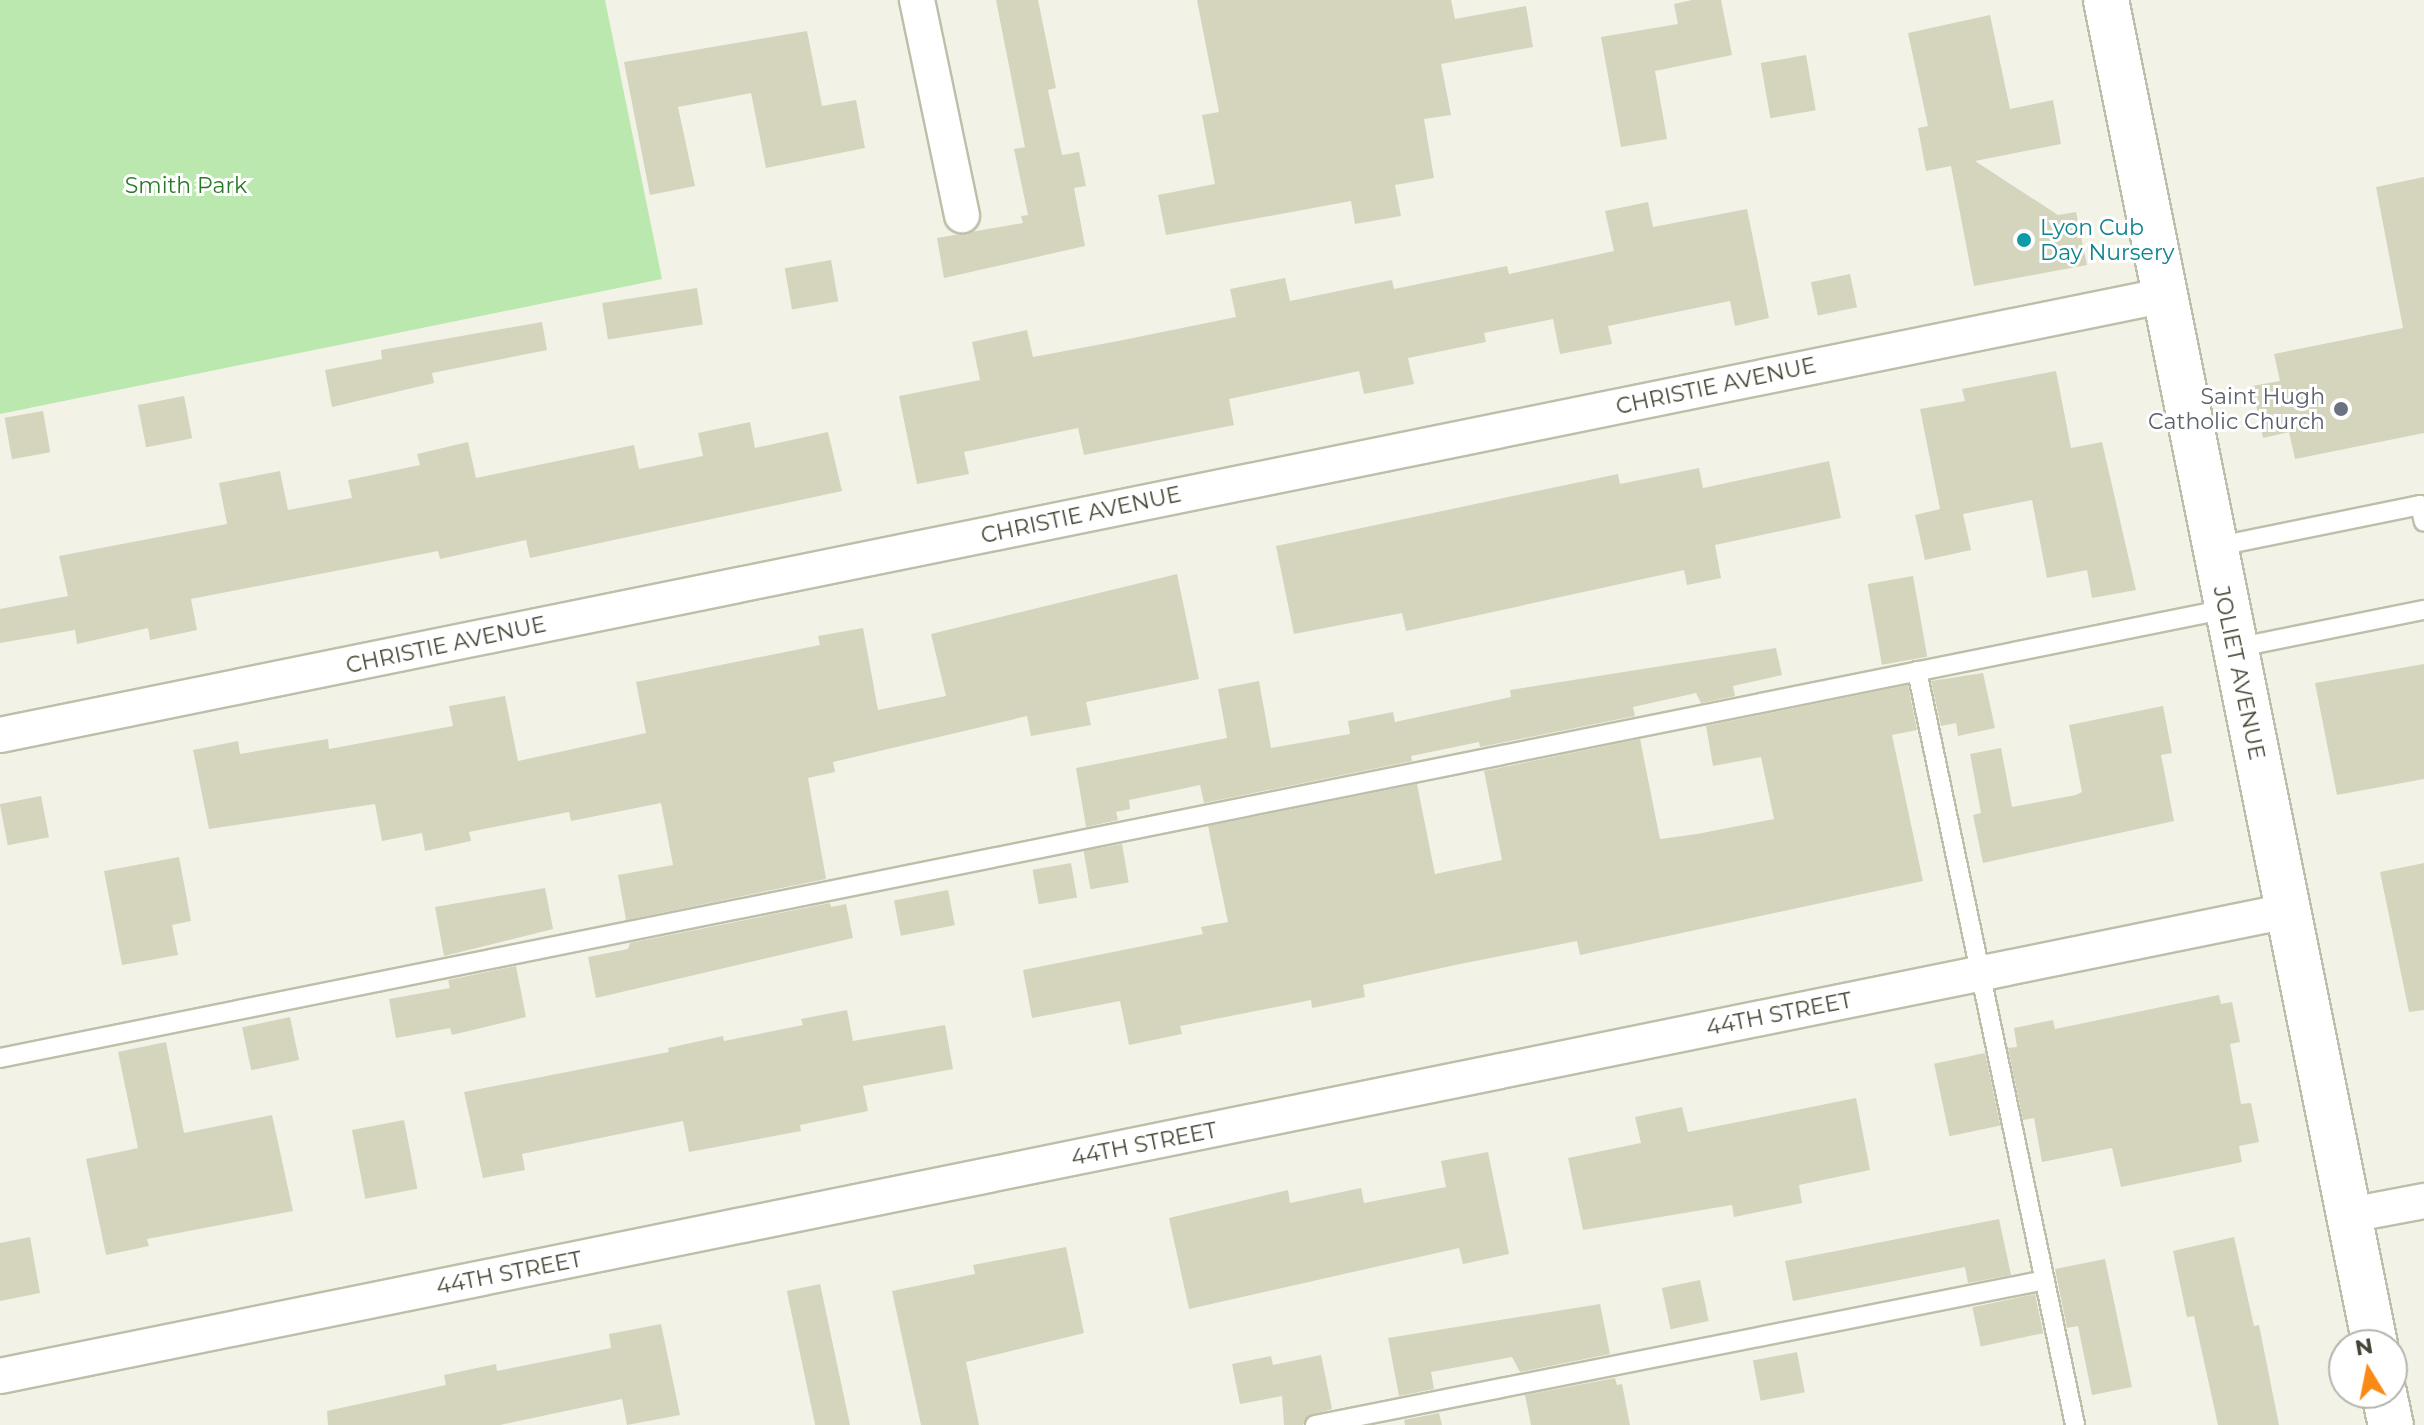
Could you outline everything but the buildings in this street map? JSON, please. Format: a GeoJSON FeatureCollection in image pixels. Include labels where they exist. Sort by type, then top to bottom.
{"type":"FeatureCollection","features":[{"type":"Feature","properties":{"kind":"street"},"geometry":{"type":"LineString","coordinates":[[917,0],[962,215]]}},
{"type":"Feature","properties":{"kind":"street","name":"JOLIET AVENUE"},"geometry":{"type":"LineString","coordinates":[[2106,0],[2162,296],[2372,1329]]}},
{"type":"Feature","properties":{"kind":"street","name":"CHRISTIE AVENUE"},"geometry":{"type":"LineString","coordinates":[[0,735],[2162,296]]}},
{"type":"Feature","properties":{"kind":"street","name":"44TH STREET"},"geometry":{"type":"LineString","coordinates":[[0,1376],[2288,911]]}},
{"type":"Feature","properties":{"kind":"street"},"geometry":{"type":"LineString","coordinates":[[2350,1215],[2424,1201]]}},
{"type":"Feature","properties":{"kind":"lane"},"geometry":{"type":"LineString","coordinates":[[2214,547],[2420,505],[2424,522]]}},
{"type":"Feature","properties":{"kind":"lane"},"geometry":{"type":"LineString","coordinates":[[0,1058],[1917,671],[2230,628],[2424,610]]}},
{"type":"Feature","properties":{"kind":"lane"},"geometry":{"type":"LineString","coordinates":[[1917,671],[2075,1425]]}},
{"type":"Feature","properties":{"kind":"lane"},"geometry":{"type":"LineString","coordinates":[[1315,1425],[2045,1280]]}},
{"type":"Feature","properties":{"kind":"green space","name":"Smith Park"},"geometry":{"type":"Polygon","coordinates":[[[0,0],[605,0],[662,279],[0,414],[0,0]]]}},
{"type":"Feature","properties":{"kind":"place","name":"Lyon Cub Day Nursery"},"geometry":{"type":"Point","coordinates":[2024,240]}},
{"type":"Feature","properties":{"kind":"place","name":"Saint Hugh Catholic Church"},"geometry":{"type":"Point","coordinates":[2341,409]}}]}
